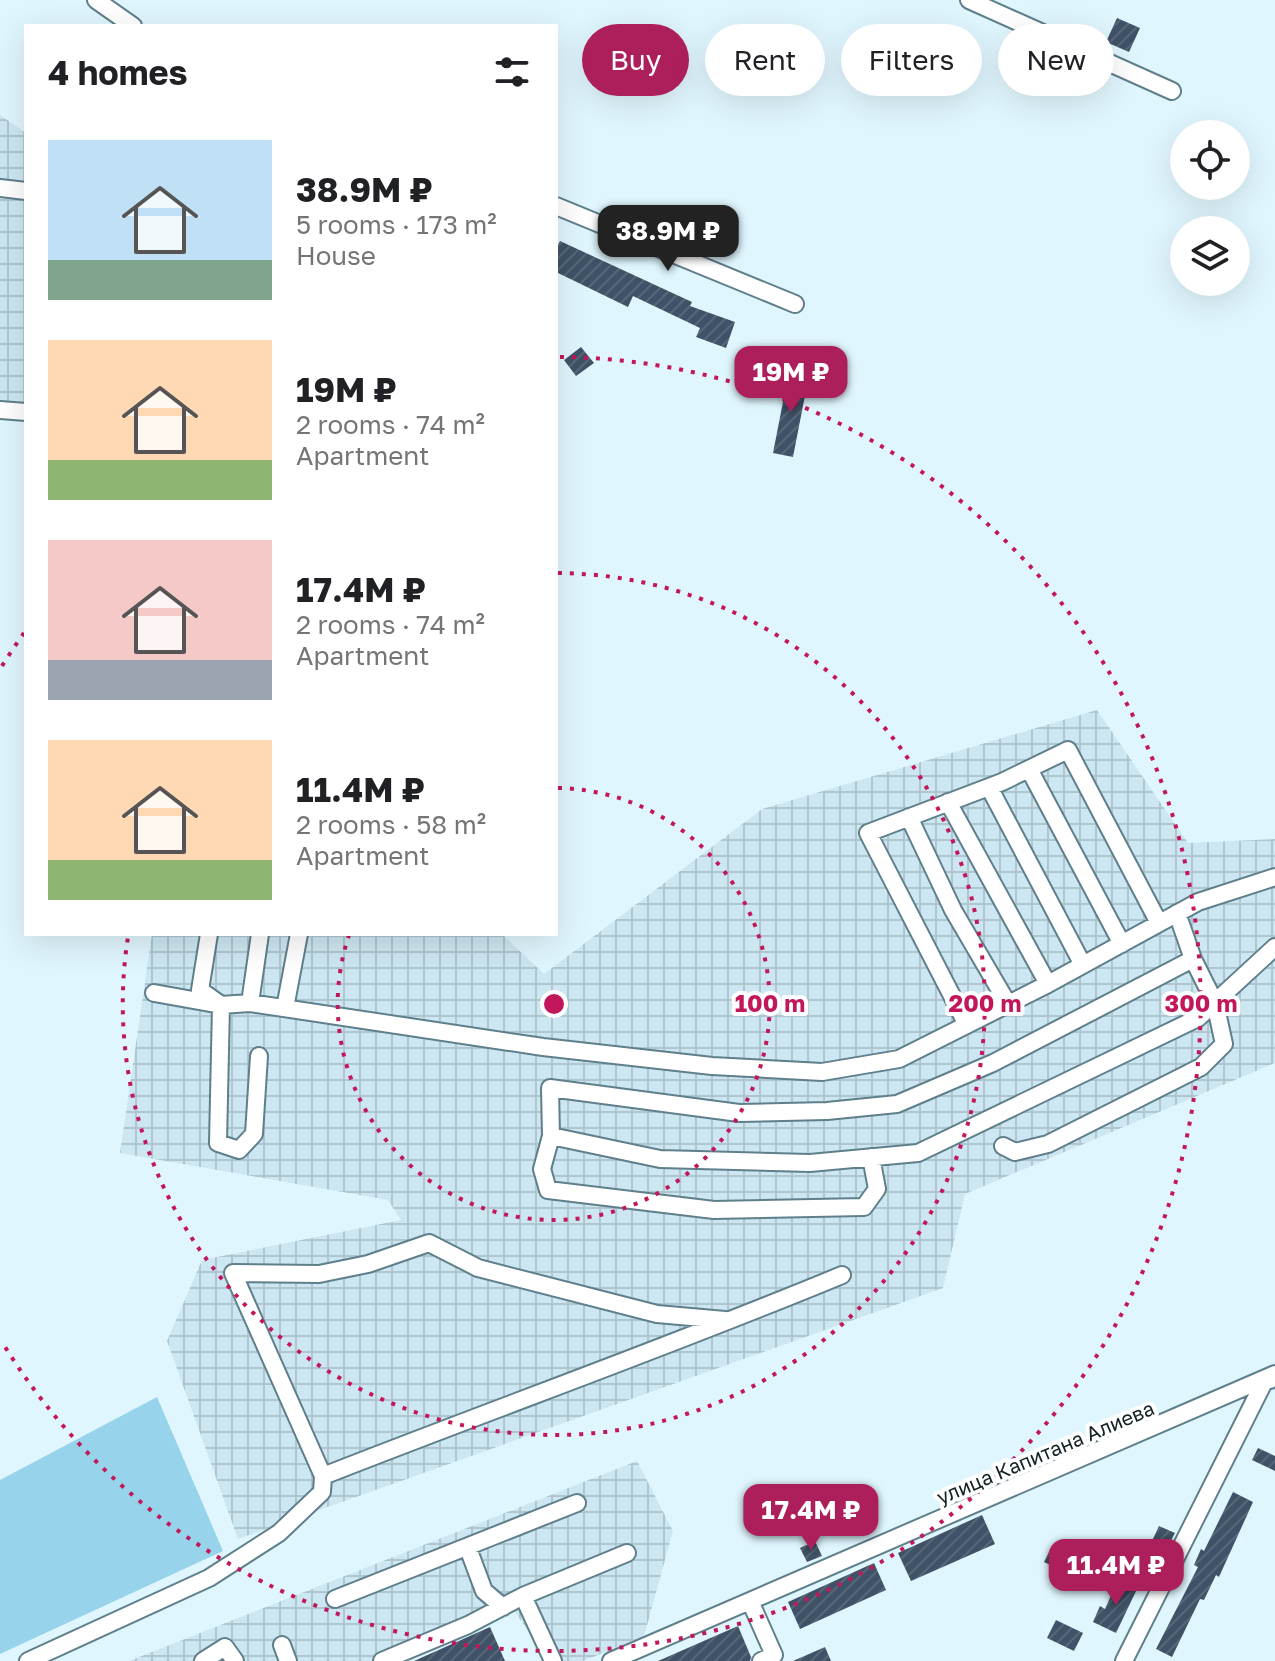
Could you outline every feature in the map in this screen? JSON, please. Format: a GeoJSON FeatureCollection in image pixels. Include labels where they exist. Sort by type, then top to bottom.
{"type":"FeatureCollection","features":[{"type":"Feature","properties":{"kind":"street"},"geometry":{"type":"LineString","coordinates":[[96,0],[130,24]]}},
{"type":"Feature","properties":{"kind":"street"},"geometry":{"type":"LineString","coordinates":[[969,0],[1172,91]]}},
{"type":"Feature","properties":{"kind":"street"},"geometry":{"type":"LineString","coordinates":[[0,188],[24,191]]}},
{"type":"Feature","properties":{"kind":"street"},"geometry":{"type":"LineString","coordinates":[[558,207],[795,304]]}},
{"type":"Feature","properties":{"kind":"street"},"geometry":{"type":"LineString","coordinates":[[0,410],[24,412]]}},
{"type":"Feature","properties":{"kind":"street"},"geometry":{"type":"LineString","coordinates":[[967,1025],[868,833],[989,787],[1068,750],[1159,923]]}},
{"type":"Feature","properties":{"kind":"street"},"geometry":{"type":"LineString","coordinates":[[1029,769],[1122,944]]}},
{"type":"Feature","properties":{"kind":"street"},"geometry":{"type":"LineString","coordinates":[[989,787],[1083,965]]}},
{"type":"Feature","properties":{"kind":"street"},"geometry":{"type":"LineString","coordinates":[[948,802],[1048,984]]}},
{"type":"Feature","properties":{"kind":"street"},"geometry":{"type":"LineString","coordinates":[[909,817],[953,910],[1008,1004]]}},
{"type":"Feature","properties":{"kind":"street"},"geometry":{"type":"LineString","coordinates":[[154,993],[221,1005],[250,1003],[543,1047],[712,1066],[822,1072],[899,1059],[1048,984],[1198,902],[1275,877]]}},
{"type":"Feature","properties":{"kind":"street"},"geometry":{"type":"LineString","coordinates":[[1003,1146],[1015,1152],[1048,1144],[1201,1067],[1224,1044],[1215,1003],[1193,959],[1177,913]]}},
{"type":"Feature","properties":{"kind":"street"},"geometry":{"type":"LineString","coordinates":[[209,936],[200,990],[221,1005]]}},
{"type":"Feature","properties":{"kind":"street"},"geometry":{"type":"LineString","coordinates":[[250,1003],[260,936]]}},
{"type":"Feature","properties":{"kind":"street"},"geometry":{"type":"LineString","coordinates":[[285,1008],[299,936]]}},
{"type":"Feature","properties":{"kind":"street"},"geometry":{"type":"LineString","coordinates":[[551,1136],[660,1159],[810,1163],[918,1153],[1198,1018],[1275,947]]}},
{"type":"Feature","properties":{"kind":"street"},"geometry":{"type":"LineString","coordinates":[[871,1157],[877,1189],[864,1207],[714,1210],[548,1190],[542,1169],[551,1136],[550,1088],[739,1113],[827,1111],[897,1104],[993,1063],[1193,959]]}},
{"type":"Feature","properties":{"kind":"street"},"geometry":{"type":"LineString","coordinates":[[221,1005],[218,1143],[239,1150],[254,1134],[259,1056]]}},
{"type":"Feature","properties":{"kind":"street"},"geometry":{"type":"LineString","coordinates":[[28,1661],[209,1578],[279,1533],[322,1492],[323,1476],[233,1273],[319,1274],[368,1264],[429,1243],[478,1268],[657,1314],[732,1321]]}},
{"type":"Feature","properties":{"kind":"street"},"geometry":{"type":"LineString","coordinates":[[323,1476],[471,1417],[732,1321],[842,1275]]}},
{"type":"Feature","properties":{"kind":"street"},"geometry":{"type":"LineString","coordinates":[[1124,1661],[1272,1378]]}},
{"type":"Feature","properties":{"kind":"street","name":"улица Капитана Алиева"},"geometry":{"type":"LineString","coordinates":[[611,1661],[1272,1378]]}},
{"type":"Feature","properties":{"kind":"street"},"geometry":{"type":"LineString","coordinates":[[335,1599],[577,1503]]}},
{"type":"Feature","properties":{"kind":"street"},"geometry":{"type":"LineString","coordinates":[[468,1548],[484,1591],[503,1607]]}},
{"type":"Feature","properties":{"kind":"street"},"geometry":{"type":"LineString","coordinates":[[382,1661],[468,1625],[523,1596],[627,1553]]}},
{"type":"Feature","properties":{"kind":"street"},"geometry":{"type":"LineString","coordinates":[[523,1596],[553,1661]]}},
{"type":"Feature","properties":{"kind":"street"},"geometry":{"type":"LineString","coordinates":[[750,1601],[774,1655],[761,1661]]}},
{"type":"Feature","properties":{"kind":"street"},"geometry":{"type":"LineString","coordinates":[[203,1661],[225,1647],[235,1661]]}},
{"type":"Feature","properties":{"kind":"shaded area"},"geometry":{"type":"Polygon","coordinates":[[[0,115],[24,132],[24,419],[0,417],[0,115]]]}},
{"type":"Feature","properties":{"kind":"shaded area"},"geometry":{"type":"Polygon","coordinates":[[[1097,710],[1188,843],[1275,839],[1275,1063],[965,1194],[943,1288],[238,1539],[167,1341],[202,1260],[401,1220],[388,1200],[120,1153],[152,936],[504,936],[544,974],[762,809],[1097,710]]]}},
{"type":"Feature","properties":{"kind":"shaded area"},"geometry":{"type":"Polygon","coordinates":[[[157,1397],[223,1551],[0,1654],[0,1480],[157,1397]]]}},
{"type":"Feature","properties":{"kind":"shaded area"},"geometry":{"type":"Polygon","coordinates":[[[637,1461],[673,1531],[644,1636],[583,1661],[549,1661],[515,1612],[399,1661],[129,1661],[637,1461]]]}},
{"type":"Feature","properties":{"kind":"building"},"geometry":{"type":"Polygon","coordinates":[[[1117,18],[1140,28],[1129,52],[1114,45],[1117,18]]]}},
{"type":"Feature","properties":{"kind":"building"},"geometry":{"type":"Polygon","coordinates":[[[560,241],[692,302],[690,306],[735,322],[726,348],[696,337],[700,328],[633,296],[628,307],[558,273],[560,241]]]}},
{"type":"Feature","properties":{"kind":"building"},"geometry":{"type":"Polygon","coordinates":[[[581,347],[594,363],[576,376],[564,360],[581,347]]]}},
{"type":"Feature","properties":{"kind":"building"},"geometry":{"type":"Polygon","coordinates":[[[789,371],[809,375],[793,457],[773,453],[789,371]]]}},
{"type":"Feature","properties":{"kind":"building"},"geometry":{"type":"Polygon","coordinates":[[[1258,1448],[1275,1456],[1275,1471],[1252,1460],[1258,1448]]]}},
{"type":"Feature","properties":{"kind":"building"},"geometry":{"type":"Polygon","coordinates":[[[1233,1492],[1253,1502],[1219,1577],[1216,1575],[1204,1600],[1200,1599],[1172,1657],[1156,1649],[1198,1567],[1194,1565],[1201,1549],[1204,1551],[1233,1492]]]}},
{"type":"Feature","properties":{"kind":"building"},"geometry":{"type":"Polygon","coordinates":[[[982,1515],[995,1544],[911,1581],[898,1553],[982,1515]]]}},
{"type":"Feature","properties":{"kind":"building"},"geometry":{"type":"Polygon","coordinates":[[[1159,1526],[1175,1533],[1167,1548],[1152,1541],[1159,1526]]]}},
{"type":"Feature","properties":{"kind":"building"},"geometry":{"type":"Polygon","coordinates":[[[815,1541],[822,1556],[807,1562],[800,1548],[815,1541]]]}},
{"type":"Feature","properties":{"kind":"building"},"geometry":{"type":"Polygon","coordinates":[[[1052,1546],[1069,1554],[1061,1570],[1044,1562],[1052,1546]]]}},
{"type":"Feature","properties":{"kind":"building"},"geometry":{"type":"Polygon","coordinates":[[[874,1563],[886,1590],[800,1629],[788,1602],[874,1563]]]}},
{"type":"Feature","properties":{"kind":"building"},"geometry":{"type":"Polygon","coordinates":[[[1118,1580],[1137,1589],[1116,1633],[1093,1622],[1100,1606],[1105,1609],[1118,1580]]]}},
{"type":"Feature","properties":{"kind":"building"},"geometry":{"type":"Polygon","coordinates":[[[1056,1620],[1083,1633],[1074,1651],[1047,1638],[1056,1620]]]}},
{"type":"Feature","properties":{"kind":"building"},"geometry":{"type":"Polygon","coordinates":[[[738,1626],[750,1661],[658,1661],[738,1626]]]}},
{"type":"Feature","properties":{"kind":"building"},"geometry":{"type":"Polygon","coordinates":[[[490,1627],[505,1661],[414,1661],[490,1627]]]}},
{"type":"Feature","properties":{"kind":"building"},"geometry":{"type":"Polygon","coordinates":[[[825,1647],[831,1661],[793,1661],[825,1647]]]}}]}
